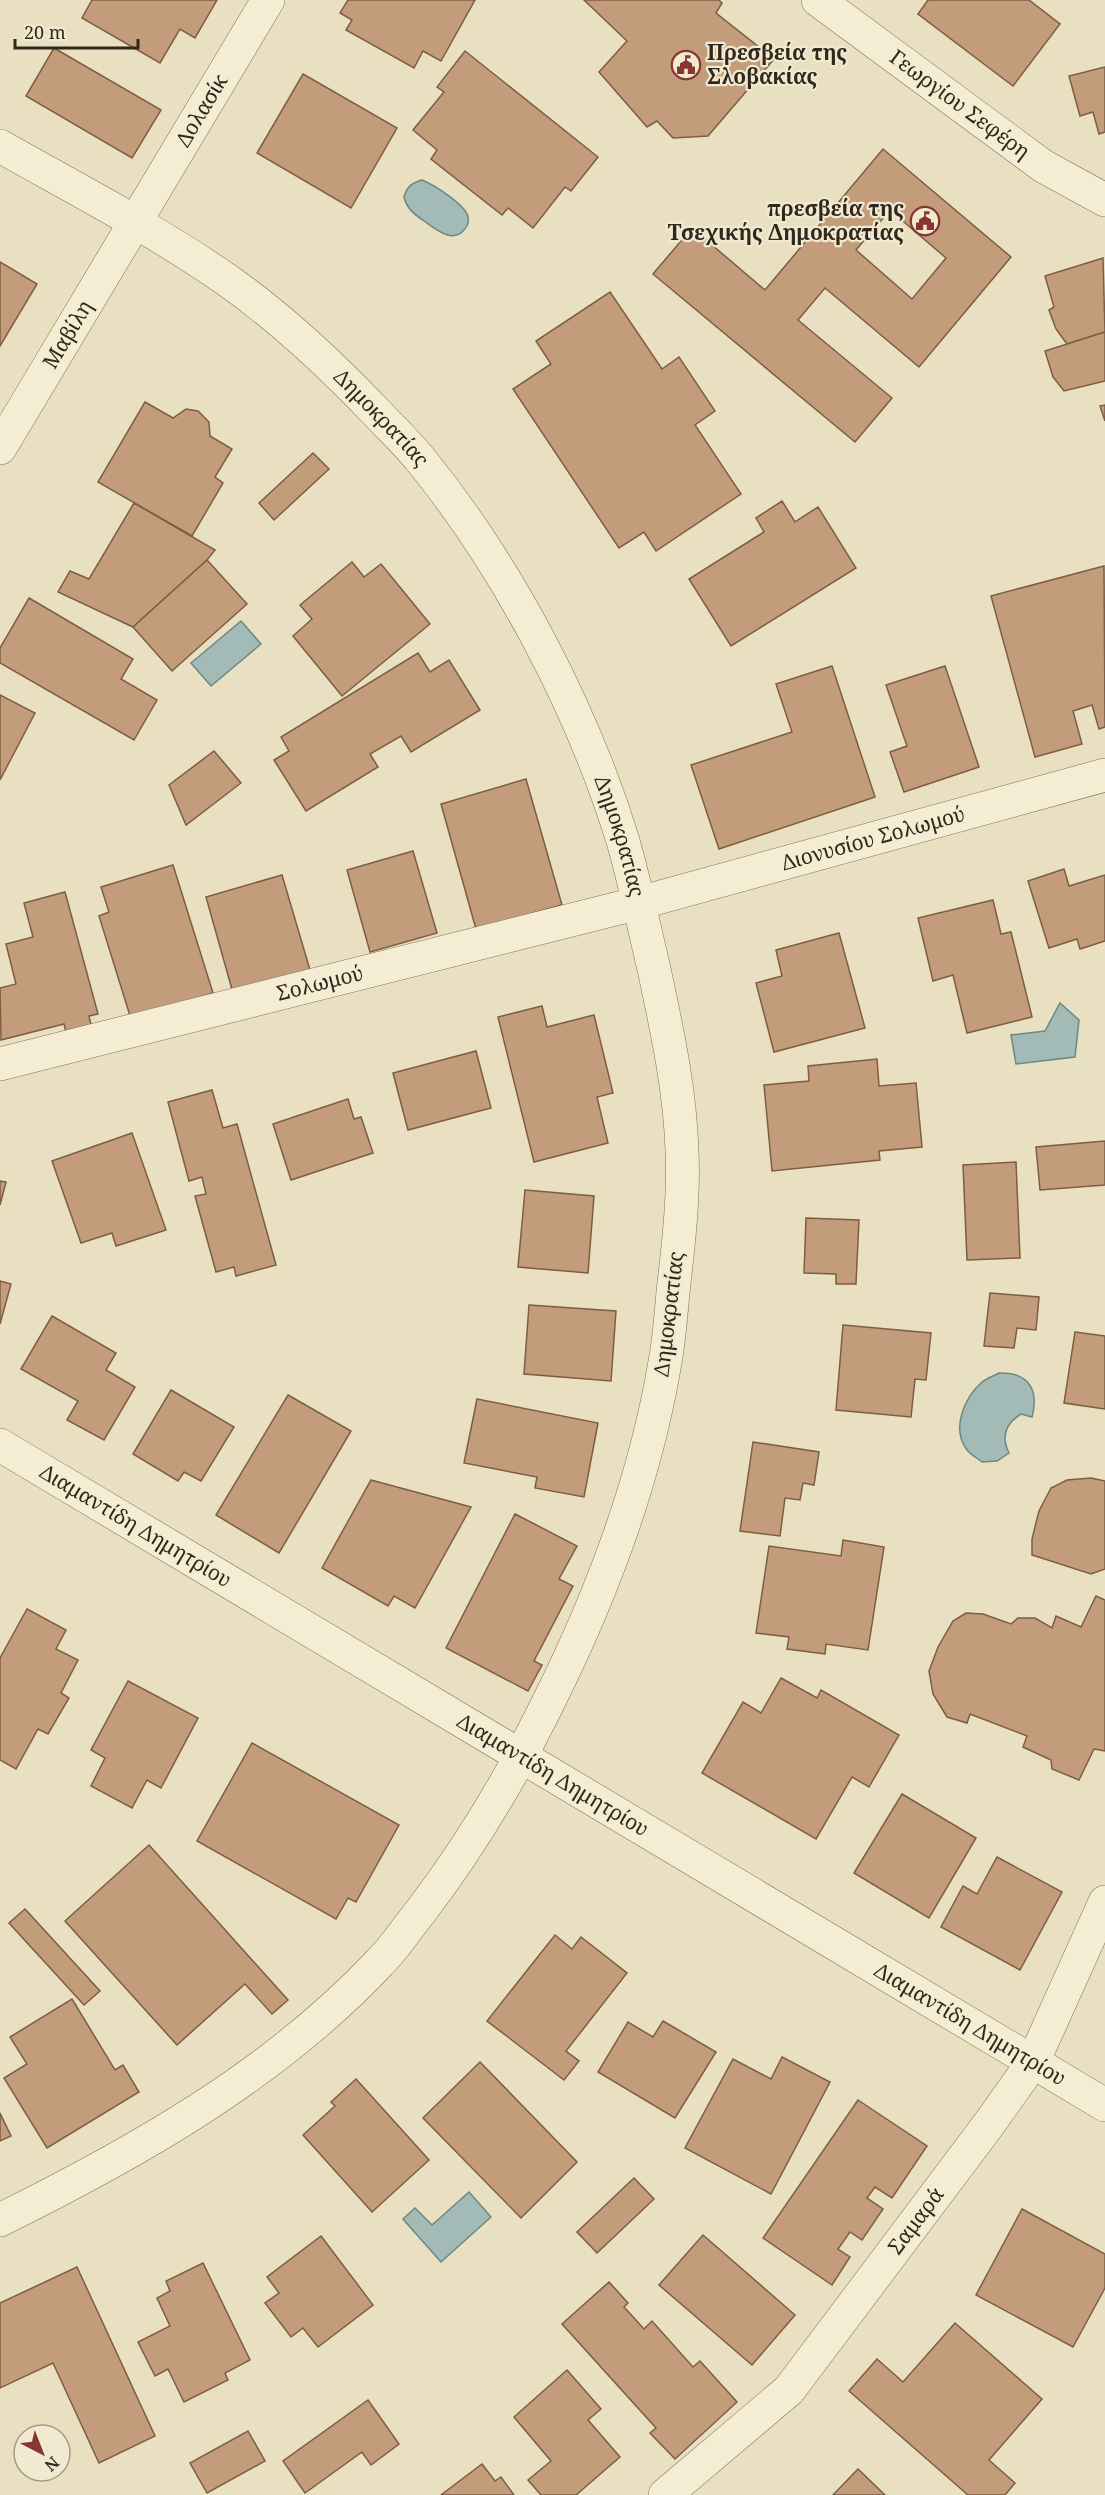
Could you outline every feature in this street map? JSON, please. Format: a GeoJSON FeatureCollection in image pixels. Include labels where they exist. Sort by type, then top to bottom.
{"type":"FeatureCollection","features":[{"type":"Feature","properties":{"kind":"street","name":"Δολασίκ"},"geometry":{"type":"LineString","coordinates":[[135,222],[268,0]]}},
{"type":"Feature","properties":{"kind":"street","name":"Γεωργίου Σεφέρη"},"geometry":{"type":"LineString","coordinates":[[818,0],[1043,166],[1105,200]]}},
{"type":"Feature","properties":{"kind":"street","name":"Δημοκρατίας"},"geometry":{"type":"LineString","coordinates":[[0,146],[135,222],[227,280],[292,331],[344,379],[418,456],[471,526],[525,613],[561,684],[622,837],[674,1063],[682,1153],[679,1237],[666,1361],[647,1445],[620,1535],[584,1632],[522,1757],[455,1866],[384,1959],[313,2028],[236,2084],[145,2143],[0,2220]]}},
{"type":"Feature","properties":{"kind":"street","name":"Μαβίλη"},"geometry":{"type":"LineString","coordinates":[[0,448],[135,222]]}},
{"type":"Feature","properties":{"kind":"street","name":"Διονυσίου Σολωμού"},"geometry":{"type":"LineString","coordinates":[[639,903],[1105,775]]}},
{"type":"Feature","properties":{"kind":"street","name":"Σολωμού"},"geometry":{"type":"LineString","coordinates":[[0,1064],[639,903]]}},
{"type":"Feature","properties":{"kind":"street","name":"Διαμαντίδη Δημητρίου"},"geometry":{"type":"LineString","coordinates":[[0,1445],[1105,2105]]}},
{"type":"Feature","properties":{"kind":"street","name":"Σαμαρά"},"geometry":{"type":"LineString","coordinates":[[665,2495],[789,2390],[1034,2062],[1105,1902]]}},
{"type":"Feature","properties":{"kind":"water"},"geometry":{"type":"Polygon","coordinates":[[[422,180],[449,196],[466,212],[468,224],[459,234],[454,236],[444,234],[409,208],[404,197],[412,184],[422,180]]]}},
{"type":"Feature","properties":{"kind":"water"},"geometry":{"type":"Polygon","coordinates":[[[241,621],[261,644],[211,686],[191,663],[241,621]]]}},
{"type":"Feature","properties":{"kind":"water"},"geometry":{"type":"Polygon","coordinates":[[[1060,1003],[1079,1020],[1075,1057],[1016,1064],[1011,1035],[1045,1031],[1060,1003]]]}},
{"type":"Feature","properties":{"kind":"water"},"geometry":{"type":"Polygon","coordinates":[[[999,1373],[1009,1373],[1024,1379],[1033,1391],[1034,1407],[1032,1417],[1021,1414],[1008,1427],[1005,1442],[1009,1453],[997,1461],[982,1462],[968,1451],[962,1442],[960,1423],[970,1396],[984,1381],[999,1373]]]}},
{"type":"Feature","properties":{"kind":"water"},"geometry":{"type":"Polygon","coordinates":[[[469,2192],[491,2217],[441,2262],[403,2219],[415,2208],[432,2225],[469,2192]]]}},
{"type":"Feature","properties":{"kind":"building"},"geometry":{"type":"Polygon","coordinates":[[[92,0],[217,0],[195,38],[180,29],[160,63],[82,18],[92,0]]]}},
{"type":"Feature","properties":{"kind":"building"},"geometry":{"type":"Polygon","coordinates":[[[348,0],[475,0],[441,61],[423,51],[414,68],[346,30],[352,20],[340,13],[348,0]]]}},
{"type":"Feature","properties":{"kind":"building","name":"Πρεσβεία της Σλοβακίας"},"geometry":{"type":"Polygon","coordinates":[[[584,0],[719,0],[722,3],[716,13],[774,59],[708,136],[673,138],[657,121],[647,127],[599,72],[627,41],[584,0]]]}},
{"type":"Feature","properties":{"kind":"building"},"geometry":{"type":"Polygon","coordinates":[[[928,0],[1029,0],[1060,24],[1013,86],[918,14],[928,0]]]}},
{"type":"Feature","properties":{"kind":"building"},"geometry":{"type":"Polygon","coordinates":[[[54,48],[161,110],[132,158],[26,96],[54,48]]]}},
{"type":"Feature","properties":{"kind":"building"},"geometry":{"type":"Polygon","coordinates":[[[465,51],[598,157],[571,191],[565,187],[533,228],[508,208],[502,215],[431,159],[437,150],[413,130],[444,92],[437,87],[465,51]]]}},
{"type":"Feature","properties":{"kind":"building"},"geometry":{"type":"Polygon","coordinates":[[[1105,67],[1105,132],[1099,134],[1093,112],[1080,116],[1069,76],[1105,67]]]}},
{"type":"Feature","properties":{"kind":"building"},"geometry":{"type":"Polygon","coordinates":[[[303,74],[397,128],[351,208],[257,153],[303,74]]]}},
{"type":"Feature","properties":{"kind":"building"},"geometry":{"type":"Polygon","coordinates":[[[883,149],[1011,257],[919,367],[825,288],[798,320],[892,398],[855,442],[653,274],[692,228],[765,290],[883,149]],[[890,210],[856,250],[912,299],[946,258],[890,210]]]}},
{"type":"Feature","properties":{"kind":"building"},"geometry":{"type":"Polygon","coordinates":[[[1103,258],[1105,332],[1067,344],[1056,329],[1049,310],[1054,307],[1045,276],[1103,258]]]}},
{"type":"Feature","properties":{"kind":"building"},"geometry":{"type":"Polygon","coordinates":[[[0,262],[37,284],[0,346],[0,262]]]}},
{"type":"Feature","properties":{"kind":"building"},"geometry":{"type":"Polygon","coordinates":[[[610,292],[662,369],[679,357],[715,411],[695,425],[741,494],[656,551],[644,532],[619,548],[513,389],[551,364],[536,341],[610,292]]]}},
{"type":"Feature","properties":{"kind":"building"},"geometry":{"type":"Polygon","coordinates":[[[1105,332],[1105,381],[1064,391],[1053,377],[1045,351],[1105,332]]]}},
{"type":"Feature","properties":{"kind":"building"},"geometry":{"type":"Polygon","coordinates":[[[145,402],[173,418],[186,409],[198,411],[209,422],[210,436],[232,449],[215,477],[223,483],[192,536],[98,482],[145,402]]]}},
{"type":"Feature","properties":{"kind":"building"},"geometry":{"type":"Polygon","coordinates":[[[1105,405],[1105,421],[1100,406],[1105,405]]]}},
{"type":"Feature","properties":{"kind":"building"},"geometry":{"type":"Polygon","coordinates":[[[313,453],[329,469],[274,520],[259,503],[313,453]]]}},
{"type":"Feature","properties":{"kind":"building"},"geometry":{"type":"Polygon","coordinates":[[[782,501],[795,522],[818,507],[856,568],[731,646],[689,579],[764,532],[756,518],[782,501]]]}},
{"type":"Feature","properties":{"kind":"building"},"geometry":{"type":"Polygon","coordinates":[[[134,503],[215,550],[207,560],[133,627],[58,592],[70,571],[89,579],[134,503]]]}},
{"type":"Feature","properties":{"kind":"building"},"geometry":{"type":"Polygon","coordinates":[[[207,560],[247,604],[172,671],[133,627],[207,560]]]}},
{"type":"Feature","properties":{"kind":"building"},"geometry":{"type":"Polygon","coordinates":[[[352,562],[364,577],[381,564],[430,624],[342,696],[293,636],[312,619],[300,605],[352,562]]]}},
{"type":"Feature","properties":{"kind":"building"},"geometry":{"type":"Polygon","coordinates":[[[1104,566],[1105,727],[1099,729],[1092,705],[1073,711],[1082,744],[1035,757],[991,596],[1104,566]]]}},
{"type":"Feature","properties":{"kind":"building"},"geometry":{"type":"Polygon","coordinates":[[[29,598],[133,659],[121,679],[157,700],[134,740],[0,663],[0,648],[29,598]]]}},
{"type":"Feature","properties":{"kind":"building"},"geometry":{"type":"Polygon","coordinates":[[[418,653],[430,672],[449,660],[480,710],[411,752],[401,736],[370,754],[378,767],[306,811],[274,760],[289,751],[281,737],[418,653]]]}},
{"type":"Feature","properties":{"kind":"building"},"geometry":{"type":"Polygon","coordinates":[[[832,666],[875,797],[719,849],[691,765],[792,732],[776,684],[832,666]]]}},
{"type":"Feature","properties":{"kind":"building"},"geometry":{"type":"Polygon","coordinates":[[[945,666],[979,767],[904,792],[890,752],[907,746],[886,685],[945,666]]]}},
{"type":"Feature","properties":{"kind":"building"},"geometry":{"type":"Polygon","coordinates":[[[0,695],[35,713],[0,780],[0,695]]]}},
{"type":"Feature","properties":{"kind":"building"},"geometry":{"type":"Polygon","coordinates":[[[214,751],[241,783],[186,825],[169,785],[214,751]]]}},
{"type":"Feature","properties":{"kind":"building"},"geometry":{"type":"Polygon","coordinates":[[[526,779],[562,905],[476,929],[441,804],[526,779]]]}},
{"type":"Feature","properties":{"kind":"building"},"geometry":{"type":"Polygon","coordinates":[[[413,851],[437,933],[370,952],[347,870],[413,851]]]}},
{"type":"Feature","properties":{"kind":"building"},"geometry":{"type":"Polygon","coordinates":[[[173,865],[213,993],[131,1019],[99,916],[109,912],[101,887],[173,865]]]}},
{"type":"Feature","properties":{"kind":"building"},"geometry":{"type":"Polygon","coordinates":[[[1064,869],[1069,886],[1105,875],[1105,941],[1080,949],[1077,939],[1049,948],[1028,881],[1064,869]]]}},
{"type":"Feature","properties":{"kind":"building"},"geometry":{"type":"Polygon","coordinates":[[[282,875],[310,970],[233,993],[206,897],[282,875]]]}},
{"type":"Feature","properties":{"kind":"building"},"geometry":{"type":"Polygon","coordinates":[[[65,892],[98,1014],[89,1016],[92,1029],[67,1036],[64,1024],[1,1040],[0,988],[16,984],[6,944],[33,937],[24,903],[65,892]]]}},
{"type":"Feature","properties":{"kind":"building"},"geometry":{"type":"Polygon","coordinates":[[[993,900],[1001,934],[1011,932],[1032,1017],[967,1033],[953,975],[933,981],[918,918],[993,900]]]}},
{"type":"Feature","properties":{"kind":"building"},"geometry":{"type":"Polygon","coordinates":[[[839,933],[865,1028],[774,1052],[756,983],[782,976],[776,950],[839,933]]]}},
{"type":"Feature","properties":{"kind":"building"},"geometry":{"type":"Polygon","coordinates":[[[542,1006],[547,1027],[594,1015],[613,1093],[597,1097],[608,1143],[534,1162],[498,1017],[542,1006]]]}},
{"type":"Feature","properties":{"kind":"building"},"geometry":{"type":"Polygon","coordinates":[[[476,1051],[491,1108],[408,1130],[393,1073],[476,1051]]]}},
{"type":"Feature","properties":{"kind":"building"},"geometry":{"type":"Polygon","coordinates":[[[877,1059],[879,1086],[916,1083],[922,1147],[879,1151],[880,1160],[772,1171],[764,1085],[809,1081],[808,1066],[877,1059]]]}},
{"type":"Feature","properties":{"kind":"building"},"geometry":{"type":"Polygon","coordinates":[[[212,1090],[223,1128],[237,1124],[276,1265],[236,1276],[234,1267],[216,1272],[195,1196],[206,1194],[202,1177],[189,1181],[168,1102],[212,1090]]]}},
{"type":"Feature","properties":{"kind":"building"},"geometry":{"type":"Polygon","coordinates":[[[348,1099],[354,1119],[361,1117],[373,1153],[291,1180],[273,1124],[348,1099]]]}},
{"type":"Feature","properties":{"kind":"building"},"geometry":{"type":"Polygon","coordinates":[[[132,1133],[166,1230],[116,1246],[112,1233],[81,1243],[52,1161],[132,1133]]]}},
{"type":"Feature","properties":{"kind":"building"},"geometry":{"type":"Polygon","coordinates":[[[1105,1141],[1105,1185],[1040,1190],[1036,1147],[1105,1141]]]}},
{"type":"Feature","properties":{"kind":"building"},"geometry":{"type":"Polygon","coordinates":[[[1016,1162],[1020,1258],[967,1260],[963,1165],[1016,1162]]]}},
{"type":"Feature","properties":{"kind":"building"},"geometry":{"type":"Polygon","coordinates":[[[0,1181],[6,1182],[0,1205],[0,1181]]]}},
{"type":"Feature","properties":{"kind":"building"},"geometry":{"type":"Polygon","coordinates":[[[525,1190],[594,1196],[588,1273],[518,1267],[525,1190]]]}},
{"type":"Feature","properties":{"kind":"building"},"geometry":{"type":"Polygon","coordinates":[[[806,1218],[859,1220],[856,1284],[836,1284],[836,1274],[804,1273],[806,1218]]]}},
{"type":"Feature","properties":{"kind":"building"},"geometry":{"type":"Polygon","coordinates":[[[0,1281],[11,1284],[0,1324],[0,1281]]]}},
{"type":"Feature","properties":{"kind":"building"},"geometry":{"type":"Polygon","coordinates":[[[990,1293],[1039,1297],[1036,1330],[1017,1328],[1014,1348],[984,1346],[990,1293]]]}},
{"type":"Feature","properties":{"kind":"building"},"geometry":{"type":"Polygon","coordinates":[[[529,1305],[616,1311],[611,1381],[524,1374],[529,1305]]]}},
{"type":"Feature","properties":{"kind":"building"},"geometry":{"type":"Polygon","coordinates":[[[52,1316],[116,1353],[106,1370],[135,1387],[104,1440],[67,1420],[78,1401],[21,1369],[52,1316]]]}},
{"type":"Feature","properties":{"kind":"building"},"geometry":{"type":"Polygon","coordinates":[[[843,1325],[931,1333],[926,1380],[915,1379],[911,1417],[836,1410],[843,1325]]]}},
{"type":"Feature","properties":{"kind":"building"},"geometry":{"type":"Polygon","coordinates":[[[1075,1332],[1105,1336],[1105,1409],[1064,1403],[1075,1332]]]}},
{"type":"Feature","properties":{"kind":"building"},"geometry":{"type":"Polygon","coordinates":[[[171,1390],[234,1427],[201,1481],[184,1472],[178,1481],[133,1454],[171,1390]]]}},
{"type":"Feature","properties":{"kind":"building"},"geometry":{"type":"Polygon","coordinates":[[[288,1395],[351,1431],[279,1553],[216,1515],[288,1395]]]}},
{"type":"Feature","properties":{"kind":"building"},"geometry":{"type":"Polygon","coordinates":[[[477,1399],[598,1423],[584,1497],[535,1488],[537,1477],[464,1463],[477,1399]]]}},
{"type":"Feature","properties":{"kind":"building"},"geometry":{"type":"Polygon","coordinates":[[[753,1442],[819,1452],[814,1485],[803,1483],[800,1500],[785,1498],[780,1536],[740,1531],[753,1442]]]}},
{"type":"Feature","properties":{"kind":"building"},"geometry":{"type":"Polygon","coordinates":[[[1091,1478],[1105,1481],[1105,1569],[1091,1574],[1032,1555],[1032,1539],[1039,1511],[1051,1488],[1067,1480],[1091,1478]]]}},
{"type":"Feature","properties":{"kind":"building"},"geometry":{"type":"Polygon","coordinates":[[[371,1480],[471,1507],[415,1608],[394,1596],[388,1606],[322,1568],[371,1480]]]}},
{"type":"Feature","properties":{"kind":"building"},"geometry":{"type":"Polygon","coordinates":[[[515,1514],[577,1546],[559,1579],[573,1586],[534,1661],[542,1665],[528,1691],[446,1648],[515,1514]]]}},
{"type":"Feature","properties":{"kind":"building"},"geometry":{"type":"Polygon","coordinates":[[[843,1540],[884,1547],[868,1650],[826,1644],[825,1654],[787,1649],[789,1637],[756,1633],[769,1546],[841,1556],[843,1540]]]}},
{"type":"Feature","properties":{"kind":"building"},"geometry":{"type":"Polygon","coordinates":[[[1096,1596],[1105,1600],[1105,1751],[1094,1749],[1079,1780],[1052,1769],[1051,1760],[1023,1747],[1027,1736],[970,1714],[967,1723],[947,1717],[933,1694],[929,1671],[938,1647],[953,1621],[966,1613],[983,1614],[1011,1624],[1018,1618],[1035,1618],[1052,1628],[1056,1616],[1081,1627],[1096,1596]]]}},
{"type":"Feature","properties":{"kind":"building"},"geometry":{"type":"Polygon","coordinates":[[[27,1609],[66,1630],[56,1649],[78,1660],[61,1693],[69,1698],[48,1734],[38,1729],[16,1769],[0,1760],[0,1658],[27,1609]]]}},
{"type":"Feature","properties":{"kind":"building"},"geometry":{"type":"Polygon","coordinates":[[[781,1678],[817,1698],[821,1690],[899,1735],[869,1787],[852,1777],[816,1839],[702,1773],[743,1702],[761,1713],[781,1678]]]}},
{"type":"Feature","properties":{"kind":"building"},"geometry":{"type":"Polygon","coordinates":[[[128,1681],[198,1718],[161,1788],[147,1780],[132,1808],[91,1786],[105,1758],[91,1750],[128,1681]]]}},
{"type":"Feature","properties":{"kind":"building"},"geometry":{"type":"Polygon","coordinates":[[[252,1743],[399,1825],[356,1902],[348,1898],[336,1919],[197,1841],[252,1743]]]}},
{"type":"Feature","properties":{"kind":"building"},"geometry":{"type":"Polygon","coordinates":[[[902,1794],[976,1838],[929,1918],[854,1873],[902,1794]]]}},
{"type":"Feature","properties":{"kind":"building"},"geometry":{"type":"Polygon","coordinates":[[[149,1845],[288,2000],[272,2014],[245,1984],[177,2045],[65,1921],[149,1845]]]}},
{"type":"Feature","properties":{"kind":"building"},"geometry":{"type":"Polygon","coordinates":[[[997,1857],[1062,1892],[1020,1970],[941,1927],[963,1886],[977,1894],[997,1857]]]}},
{"type":"Feature","properties":{"kind":"building"},"geometry":{"type":"Polygon","coordinates":[[[25,1909],[100,1991],[84,2005],[9,1923],[25,1909]]]}},
{"type":"Feature","properties":{"kind":"building"},"geometry":{"type":"Polygon","coordinates":[[[555,1935],[572,1949],[581,1937],[627,1973],[566,2051],[579,2061],[564,2080],[487,2021],[555,1935]]]}},
{"type":"Feature","properties":{"kind":"building"},"geometry":{"type":"Polygon","coordinates":[[[72,1999],[115,2070],[123,2065],[139,2092],[47,2148],[4,2078],[27,2064],[10,2037],[72,1999]]]}},
{"type":"Feature","properties":{"kind":"building"},"geometry":{"type":"Polygon","coordinates":[[[663,2021],[716,2052],[675,2118],[598,2072],[628,2022],[653,2037],[663,2021]]]}},
{"type":"Feature","properties":{"kind":"building"},"geometry":{"type":"Polygon","coordinates":[[[782,2057],[830,2082],[771,2194],[685,2148],[733,2059],[771,2079],[782,2057]]]}},
{"type":"Feature","properties":{"kind":"building"},"geometry":{"type":"Polygon","coordinates":[[[480,2062],[577,2162],[521,2218],[423,2118],[480,2062]]]}},
{"type":"Feature","properties":{"kind":"building"},"geometry":{"type":"Polygon","coordinates":[[[356,2079],[429,2160],[372,2212],[303,2135],[335,2106],[331,2102],[356,2079]]]}},
{"type":"Feature","properties":{"kind":"building"},"geometry":{"type":"Polygon","coordinates":[[[858,2100],[927,2146],[892,2198],[875,2187],[867,2198],[883,2209],[862,2240],[850,2232],[838,2249],[850,2257],[832,2285],[763,2238],[858,2100]]]}},
{"type":"Feature","properties":{"kind":"building"},"geometry":{"type":"Polygon","coordinates":[[[0,2113],[11,2136],[0,2141],[0,2113]]]}},
{"type":"Feature","properties":{"kind":"building"},"geometry":{"type":"Polygon","coordinates":[[[634,2178],[654,2199],[597,2253],[577,2232],[634,2178]]]}},
{"type":"Feature","properties":{"kind":"building"},"geometry":{"type":"Polygon","coordinates":[[[1022,2209],[1105,2254],[1105,2288],[1073,2347],[976,2295],[1022,2209]]]}},
{"type":"Feature","properties":{"kind":"building"},"geometry":{"type":"Polygon","coordinates":[[[703,2235],[795,2315],[752,2365],[659,2285],[703,2235]]]}},
{"type":"Feature","properties":{"kind":"building"},"geometry":{"type":"Polygon","coordinates":[[[321,2236],[373,2305],[318,2347],[303,2328],[291,2337],[265,2303],[279,2293],[267,2277],[321,2236]]]}},
{"type":"Feature","properties":{"kind":"building"},"geometry":{"type":"Polygon","coordinates":[[[203,2263],[250,2360],[225,2373],[228,2380],[184,2402],[168,2369],[155,2376],[138,2342],[170,2326],[157,2298],[170,2291],[166,2281],[203,2263]]]}},
{"type":"Feature","properties":{"kind":"building"},"geometry":{"type":"Polygon","coordinates":[[[77,2267],[155,2436],[99,2463],[53,2363],[0,2388],[0,2303],[77,2267]]]}},
{"type":"Feature","properties":{"kind":"building"},"geometry":{"type":"Polygon","coordinates":[[[609,2282],[628,2303],[624,2307],[644,2329],[652,2321],[693,2367],[700,2361],[737,2402],[675,2459],[650,2433],[656,2428],[562,2324],[609,2282]]]}},
{"type":"Feature","properties":{"kind":"building"},"geometry":{"type":"Polygon","coordinates":[[[955,2323],[1042,2399],[989,2460],[1015,2483],[1005,2495],[968,2495],[849,2391],[877,2359],[903,2382],[955,2323]]]}},
{"type":"Feature","properties":{"kind":"building"},"geometry":{"type":"Polygon","coordinates":[[[567,2370],[601,2409],[588,2420],[620,2457],[576,2495],[541,2495],[528,2480],[551,2461],[514,2417],[567,2370]]]}},
{"type":"Feature","properties":{"kind":"building"},"geometry":{"type":"Polygon","coordinates":[[[368,2400],[399,2444],[371,2465],[362,2452],[305,2493],[283,2461],[368,2400]]]}},
{"type":"Feature","properties":{"kind":"building"},"geometry":{"type":"Polygon","coordinates":[[[248,2431],[265,2461],[207,2493],[190,2463],[248,2431]]]}},
{"type":"Feature","properties":{"kind":"building"},"geometry":{"type":"Polygon","coordinates":[[[482,2464],[495,2481],[501,2477],[514,2495],[441,2495],[482,2464]]]}},
{"type":"Feature","properties":{"kind":"building"},"geometry":{"type":"Polygon","coordinates":[[[858,2469],[885,2495],[833,2495],[858,2469]]]}},
{"type":"Feature","properties":{"kind":"place","name":"Πρεσβεία της Σλοβακίας"},"geometry":{"type":"Point","coordinates":[686,65]}},
{"type":"Feature","properties":{"kind":"place","name":"πρεσβεία της Τσεχικής Δημοκρατίας"},"geometry":{"type":"Point","coordinates":[925,221]}}]}
